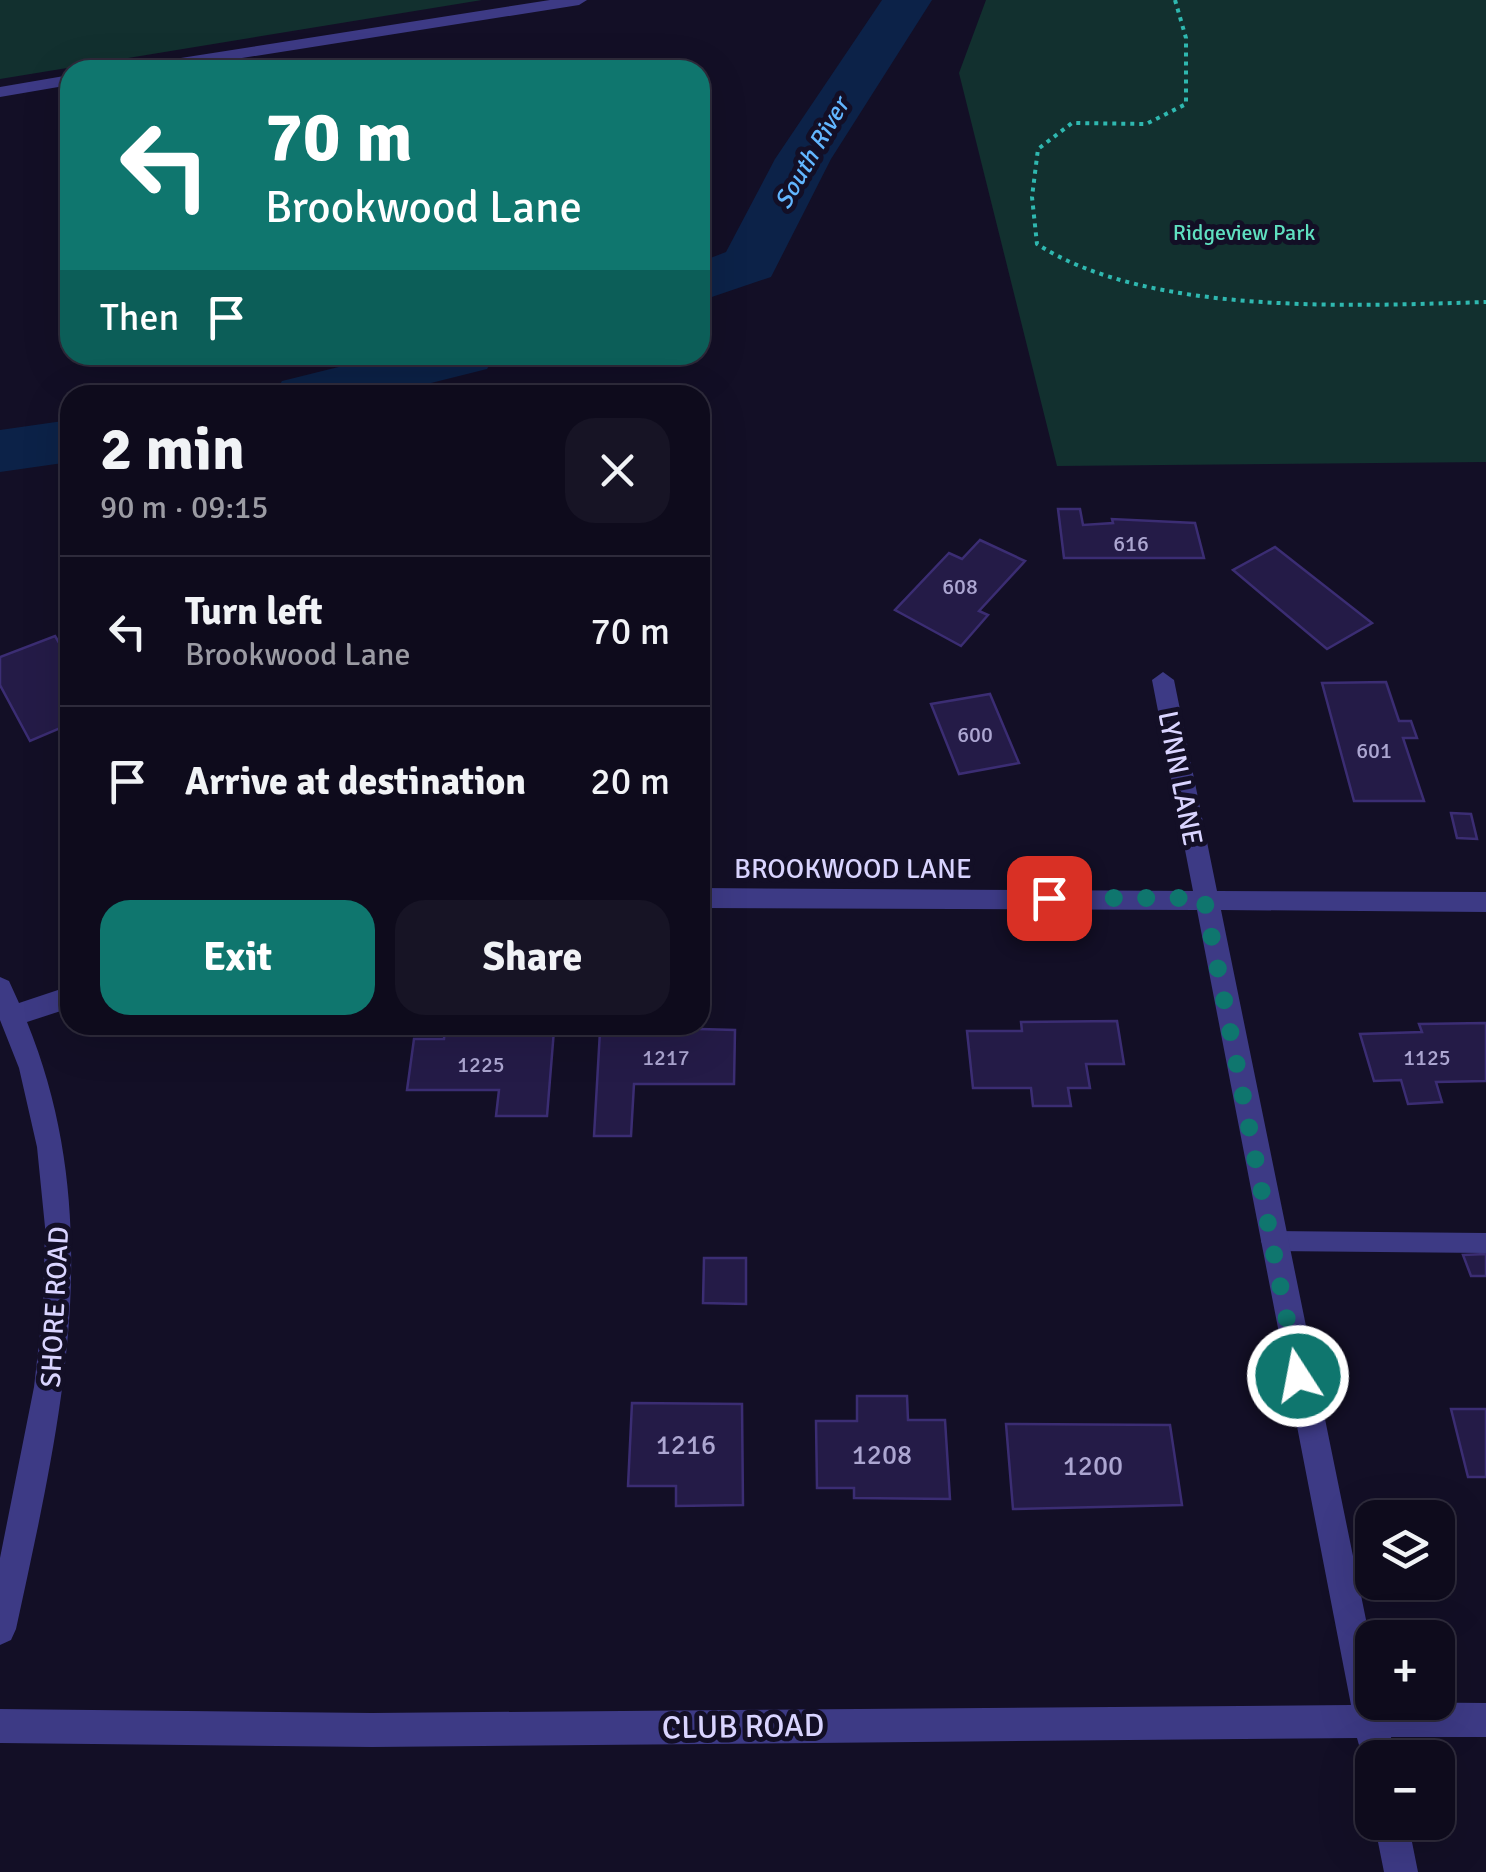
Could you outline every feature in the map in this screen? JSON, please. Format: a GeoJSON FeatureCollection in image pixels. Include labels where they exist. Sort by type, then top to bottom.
{"type":"FeatureCollection","features":[{"type":"Feature","properties":{"kind":"street"},"geometry":{"type":"LineString","coordinates":[[199,60],[579,0]]}},
{"type":"Feature","properties":{"kind":"street"},"geometry":{"type":"LineString","coordinates":[[0,92],[60,82]]}},
{"type":"Feature","properties":{"kind":"street","name":"LYNN LANE"},"geometry":{"type":"LineString","coordinates":[[1163,680],[1355,1647]]}},
{"type":"Feature","properties":{"kind":"street","name":"BROOKWOOD LANE"},"geometry":{"type":"LineString","coordinates":[[710,898],[1486,902]]}},
{"type":"Feature","properties":{"kind":"street","name":"SHORE ROAD"},"geometry":{"type":"LineString","coordinates":[[0,988],[14,1016],[46,1128],[59,1218],[59,1320],[49,1408],[0,1628]]}},
{"type":"Feature","properties":{"kind":"street"},"geometry":{"type":"LineString","coordinates":[[14,1016],[60,1000]]}},
{"type":"Feature","properties":{"kind":"street","name":"LYNN LANE"},"geometry":{"type":"LineString","coordinates":[[1370,1720],[1374,1740]]}},
{"type":"Feature","properties":{"kind":"street","name":"CLUB ROAD"},"geometry":{"type":"LineString","coordinates":[[0,1726],[372,1730],[1370,1720]]}},
{"type":"Feature","properties":{"kind":"street","name":"CLUB ROAD"},"geometry":{"type":"LineString","coordinates":[[1455,1720],[1486,1720]]}},
{"type":"Feature","properties":{"kind":"street"},"geometry":{"type":"LineString","coordinates":[[1395,1840],[1401,1872]]}},
{"type":"Feature","properties":{"kind":"lane"},"geometry":{"type":"LineString","coordinates":[[1272,1241],[1486,1243]]}},
{"type":"Feature","properties":{"kind":"path"},"geometry":{"type":"LineString","coordinates":[[1175,0],[1182,14],[1187,50],[1186,104],[1164,123],[1135,127],[1072,123],[1038,149],[1032,197],[1037,244],[1074,267],[1137,284],[1270,299],[1486,302]]}},
{"type":"Feature","properties":{"kind":"green space"},"geometry":{"type":"Polygon","coordinates":[[[0,0],[482,0],[116,60],[60,60],[60,69],[0,79],[0,0]]]}},
{"type":"Feature","properties":{"kind":"green space","name":"Ridgeview Park"},"geometry":{"type":"Polygon","coordinates":[[[986,0],[1486,0],[1486,462],[1057,466],[959,73],[986,0]]]}},
{"type":"Feature","properties":{"kind":"building"},"geometry":{"type":"Polygon","coordinates":[[[1058,509],[1080,509],[1083,525],[1113,523],[1112,519],[1195,523],[1204,558],[1064,558],[1058,509]]]}},
{"type":"Feature","properties":{"kind":"building"},"geometry":{"type":"Polygon","coordinates":[[[980,540],[1025,561],[979,611],[988,615],[961,646],[895,610],[949,553],[962,559],[980,540]]]}},
{"type":"Feature","properties":{"kind":"building"},"geometry":{"type":"Polygon","coordinates":[[[1275,547],[1372,623],[1327,649],[1233,570],[1275,547]]]}},
{"type":"Feature","properties":{"kind":"building"},"geometry":{"type":"Polygon","coordinates":[[[55,636],[60,644],[60,728],[30,741],[0,685],[0,657],[55,636]]]}},
{"type":"Feature","properties":{"kind":"building"},"geometry":{"type":"Polygon","coordinates":[[[1386,682],[1399,721],[1411,721],[1417,738],[1403,738],[1424,801],[1354,801],[1322,683],[1386,682]]]}},
{"type":"Feature","properties":{"kind":"building"},"geometry":{"type":"Polygon","coordinates":[[[990,694],[1019,763],[959,774],[931,704],[990,694]]]}},
{"type":"Feature","properties":{"kind":"building"},"geometry":{"type":"Polygon","coordinates":[[[1451,813],[1471,814],[1477,839],[1457,838],[1451,813]]]}},
{"type":"Feature","properties":{"kind":"building"},"geometry":{"type":"Polygon","coordinates":[[[1117,1021],[1124,1064],[1086,1064],[1090,1088],[1068,1088],[1071,1106],[1033,1106],[1031,1088],[973,1088],[967,1031],[1022,1031],[1021,1022],[1117,1021]]]}},
{"type":"Feature","properties":{"kind":"building"},"geometry":{"type":"Polygon","coordinates":[[[1486,1023],[1486,1081],[1436,1082],[1442,1102],[1408,1104],[1401,1080],[1374,1081],[1360,1034],[1422,1032],[1419,1024],[1486,1023]]]}},
{"type":"Feature","properties":{"kind":"building"},"geometry":{"type":"Polygon","coordinates":[[[710,1029],[735,1030],[734,1084],[634,1084],[631,1136],[594,1136],[600,1035],[710,1035],[710,1029]]]}},
{"type":"Feature","properties":{"kind":"building"},"geometry":{"type":"Polygon","coordinates":[[[444,1035],[554,1035],[547,1116],[496,1116],[499,1090],[407,1090],[414,1039],[444,1039],[444,1035]]]}},
{"type":"Feature","properties":{"kind":"building"},"geometry":{"type":"Polygon","coordinates":[[[1486,1254],[1486,1276],[1471,1276],[1463,1255],[1486,1254]]]}},
{"type":"Feature","properties":{"kind":"building"},"geometry":{"type":"Polygon","coordinates":[[[704,1258],[746,1258],[746,1304],[703,1303],[704,1258]]]}},
{"type":"Feature","properties":{"kind":"building"},"geometry":{"type":"Polygon","coordinates":[[[857,1396],[907,1396],[908,1420],[945,1420],[950,1499],[854,1498],[854,1488],[817,1488],[816,1421],[857,1421],[857,1396]]]}},
{"type":"Feature","properties":{"kind":"building"},"geometry":{"type":"Polygon","coordinates":[[[632,1403],[742,1404],[743,1505],[676,1506],[676,1486],[628,1486],[632,1403]]]}},
{"type":"Feature","properties":{"kind":"building"},"geometry":{"type":"Polygon","coordinates":[[[1451,1409],[1486,1409],[1486,1477],[1468,1477],[1451,1409]]]}},
{"type":"Feature","properties":{"kind":"building"},"geometry":{"type":"Polygon","coordinates":[[[1006,1424],[1170,1425],[1182,1505],[1013,1509],[1006,1424]]]}},
{"type":"Feature","properties":{"kind":"waterway","name":"South River"},"geometry":{"type":"LineString","coordinates":[[710,279],[750,264],[803,159],[907,0]]}},
{"type":"Feature","properties":{"kind":"waterway","name":"South River"},"geometry":{"type":"LineString","coordinates":[[345,385],[425,365]]}},
{"type":"Feature","properties":{"kind":"waterway","name":"South River"},"geometry":{"type":"LineString","coordinates":[[0,451],[60,442]]}},
{"type":"Feature","properties":{"kind":"route"},"geometry":{"type":"LineString","coordinates":[[1049,898],[1204,898],[1298,1376]]}}]}
